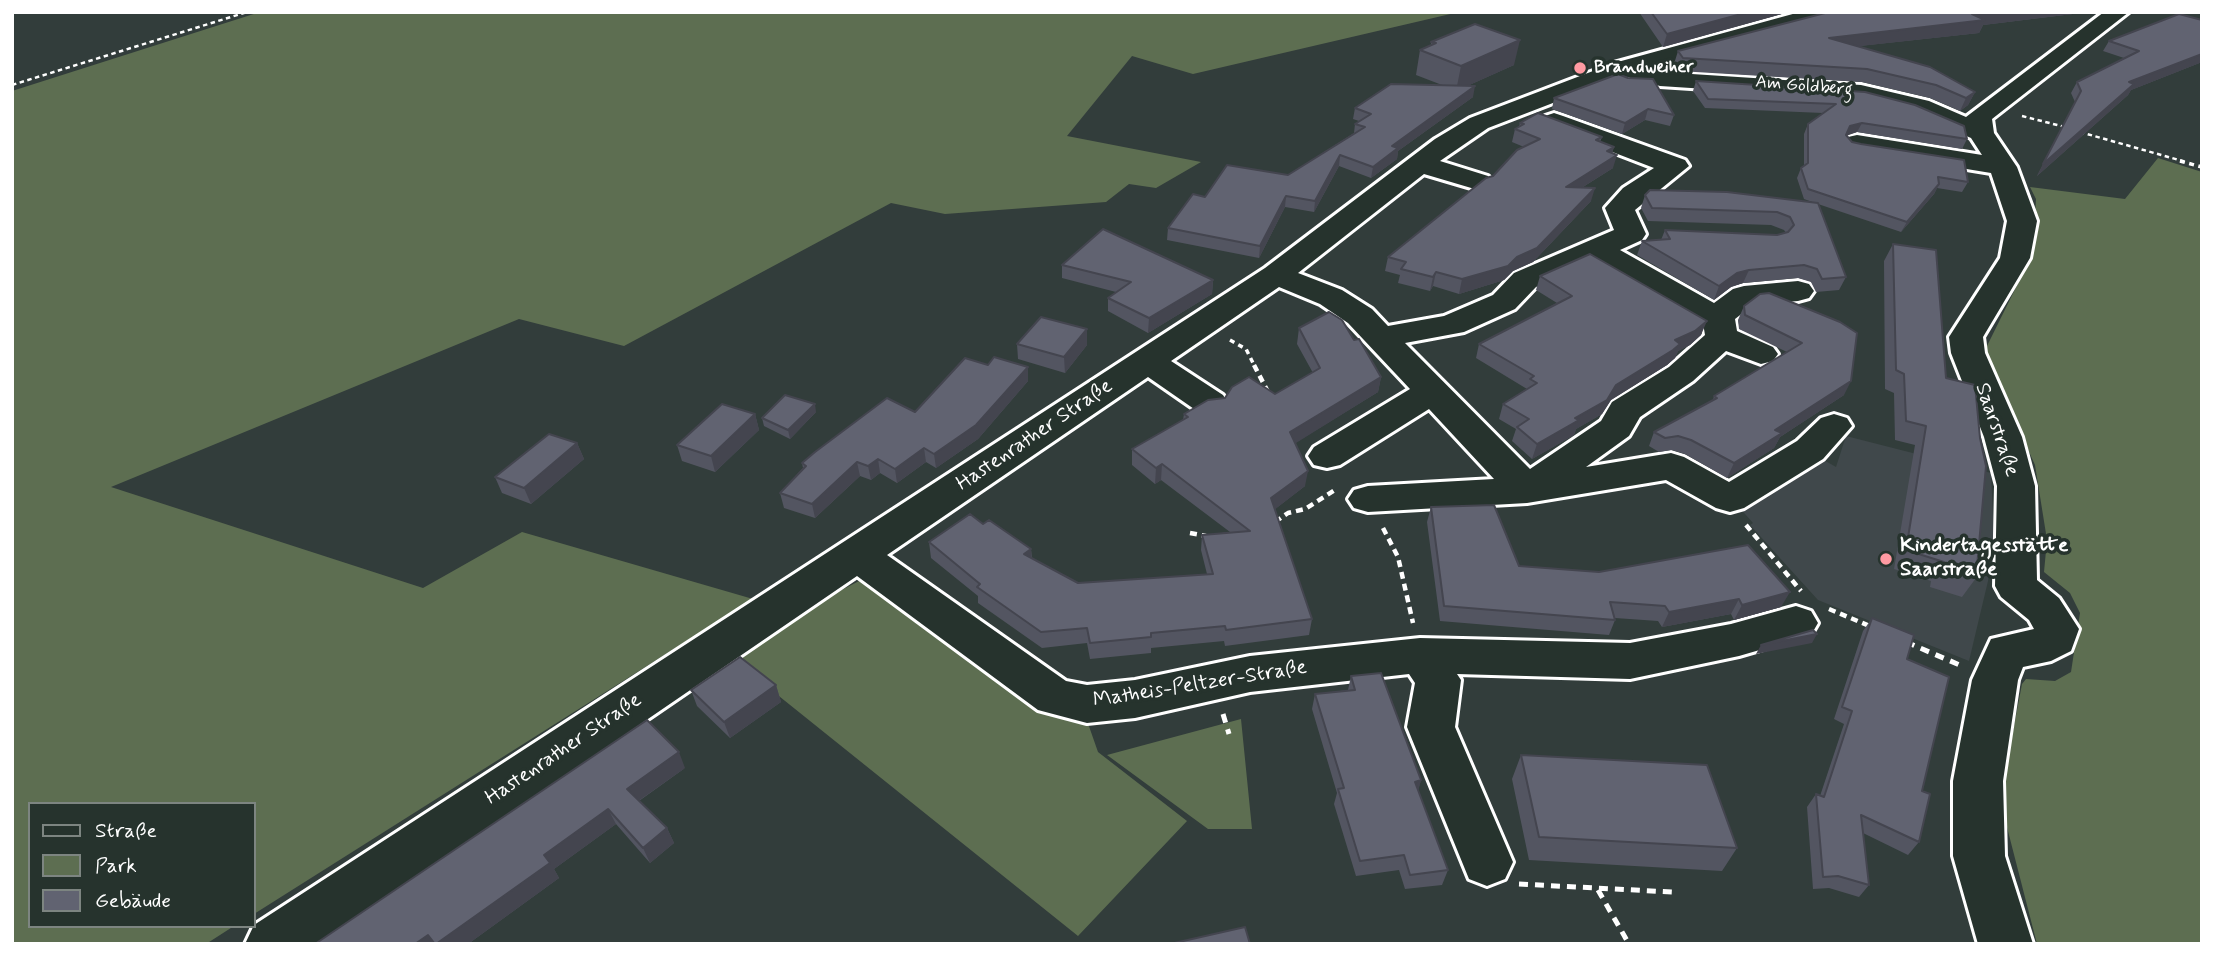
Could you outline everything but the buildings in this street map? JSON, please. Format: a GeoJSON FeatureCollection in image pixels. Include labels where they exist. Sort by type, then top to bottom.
{"type":"FeatureCollection","features":[{"type":"Feature","properties":{"kind":"street","name":"Hastenrather Straße"},"geometry":{"type":"LineString","coordinates":[[272,944],[1276,275],[1420,164],[1479,123],[1622,68],[1799,19],[1835,12]]}},
{"type":"Feature","properties":{"kind":"street"},"geometry":{"type":"LineString","coordinates":[[1986,120],[2118,12]]}},
{"type":"Feature","properties":{"kind":"street","name":"Am Goldberg"},"geometry":{"type":"LineString","coordinates":[[1622,68],[1660,79],[1820,87],[1860,92],[1986,120]]}},
{"type":"Feature","properties":{"kind":"street"},"geometry":{"type":"LineString","coordinates":[[1379,337],[1452,325],[1504,302],[1525,280],[1596,249],[1644,233],[1619,208],[1633,198],[1633,194],[1675,166],[1516,107]]}},
{"type":"Feature","properties":{"kind":"street","name":"Saarstraße"},"geometry":{"type":"LineString","coordinates":[[1986,120],[2022,221],[2015,258],[1966,337],[1968,353],[2003,437],[2016,486],[2017,586],[2044,609],[2056,634],[2035,649],[2007,651],[1995,680],[1978,781],[1979,856],[2006,944]]}},
{"type":"Feature","properties":{"kind":"street"},"geometry":{"type":"LineString","coordinates":[[1857,143],[2003,167]]}},
{"type":"Feature","properties":{"kind":"street"},"geometry":{"type":"LineString","coordinates":[[1420,164],[1478,183]]}},
{"type":"Feature","properties":{"kind":"street"},"geometry":{"type":"LineString","coordinates":[[1596,249],[1761,354]]}},
{"type":"Feature","properties":{"kind":"street"},"geometry":{"type":"LineString","coordinates":[[1276,275],[1331,297],[1360,316],[1527,490]]}},
{"type":"Feature","properties":{"kind":"street"},"geometry":{"type":"LineString","coordinates":[[1527,490],[1616,428],[1625,410],[1681,374],[1744,296],[1798,290]]}},
{"type":"Feature","properties":{"kind":"street"},"geometry":{"type":"LineString","coordinates":[[1148,361],[1210,403]]}},
{"type":"Feature","properties":{"kind":"street"},"geometry":{"type":"LineString","coordinates":[[1327,456],[1431,392]]}},
{"type":"Feature","properties":{"kind":"street"},"geometry":{"type":"LineString","coordinates":[[1368,499],[1527,490],[1671,466],[1730,499],[1810,450],[1834,426]]}},
{"type":"Feature","properties":{"kind":"street","name":"Matheis-Peltzer-Straße"},"geometry":{"type":"LineString","coordinates":[[857,555],[1054,697],[1087,704],[1135,699],[1250,674],[1420,655],[1630,662],[1739,639],[1802,611]]}},
{"type":"Feature","properties":{"kind":"street"},"geometry":{"type":"LineString","coordinates":[[1420,655],[1438,680],[1431,727],[1487,862]]}},
{"type":"Feature","properties":{"kind":"path"},"geometry":{"type":"LineString","coordinates":[[12,85],[247,12]]}},
{"type":"Feature","properties":{"kind":"path"},"geometry":{"type":"LineString","coordinates":[[1986,120],[2202,167]]}},
{"type":"Feature","properties":{"kind":"path"},"geometry":{"type":"LineString","coordinates":[[1245,349],[1268,392]]}},
{"type":"Feature","properties":{"kind":"path"},"geometry":{"type":"LineString","coordinates":[[1271,524],[1288,513],[1305,509],[1350,480],[1368,499],[1398,557],[1420,655]]}},
{"type":"Feature","properties":{"kind":"path"},"geometry":{"type":"LineString","coordinates":[[1730,499],[1802,611],[1882,632]]}},
{"type":"Feature","properties":{"kind":"path"},"geometry":{"type":"LineString","coordinates":[[1190,533],[1199,537],[1212,536]]}},
{"type":"Feature","properties":{"kind":"path"},"geometry":{"type":"LineString","coordinates":[[1895,637],[1995,680]]}},
{"type":"Feature","properties":{"kind":"path"},"geometry":{"type":"LineString","coordinates":[[1487,862],[1517,884],[1672,892]]}},
{"type":"Feature","properties":{"kind":"path"},"geometry":{"type":"LineString","coordinates":[[1598,889],[1629,944]]}},
{"type":"Feature","properties":{"kind":"shaded area","name":"Kindertagesstätte Saarstraße"},"geometry":{"type":"Polygon","coordinates":[[[1846,436],[1991,473],[1994,538],[1988,581],[1969,661],[1818,600],[1750,525],[1753,523],[1738,506],[1815,455],[1836,467],[1846,436]]]}},
{"type":"Feature","properties":{"kind":"green space"},"geometry":{"type":"Polygon","coordinates":[[[260,12],[1459,12],[1193,74],[1132,56],[1067,136],[1201,162],[1156,188],[1129,184],[1106,202],[945,214],[891,203],[624,346],[519,319],[111,487],[423,588],[522,532],[753,599],[256,913],[256,802],[28,802],[28,928],[231,928],[206,944],[12,944],[12,91],[260,12]]]}},
{"type":"Feature","properties":{"kind":"green space"},"geometry":{"type":"Polygon","coordinates":[[[2158,158],[2202,172],[2202,944],[2037,944],[2000,800],[2022,684],[2026,679],[2055,681],[2071,672],[2080,613],[2070,593],[2044,572],[2047,540],[2035,465],[1984,352],[2033,253],[2036,199],[2030,187],[2125,199],[2158,158]]]}},
{"type":"Feature","properties":{"kind":"green space"},"geometry":{"type":"Polygon","coordinates":[[[869,576],[1084,712],[1098,752],[1187,821],[1078,936],[734,660],[814,604],[869,576]]]}},
{"type":"Feature","properties":{"kind":"green space"},"geometry":{"type":"Polygon","coordinates":[[[1241,719],[1252,829],[1208,829],[1107,755],[1241,719]]]}},
{"type":"Feature","properties":{"kind":"place","name":"Brandweiher"},"geometry":{"type":"Point","coordinates":[1580,68]}},
{"type":"Feature","properties":{"kind":"place","name":"Kindertagesstätte Saarstraße"},"geometry":{"type":"Point","coordinates":[1886,559]}}]}
